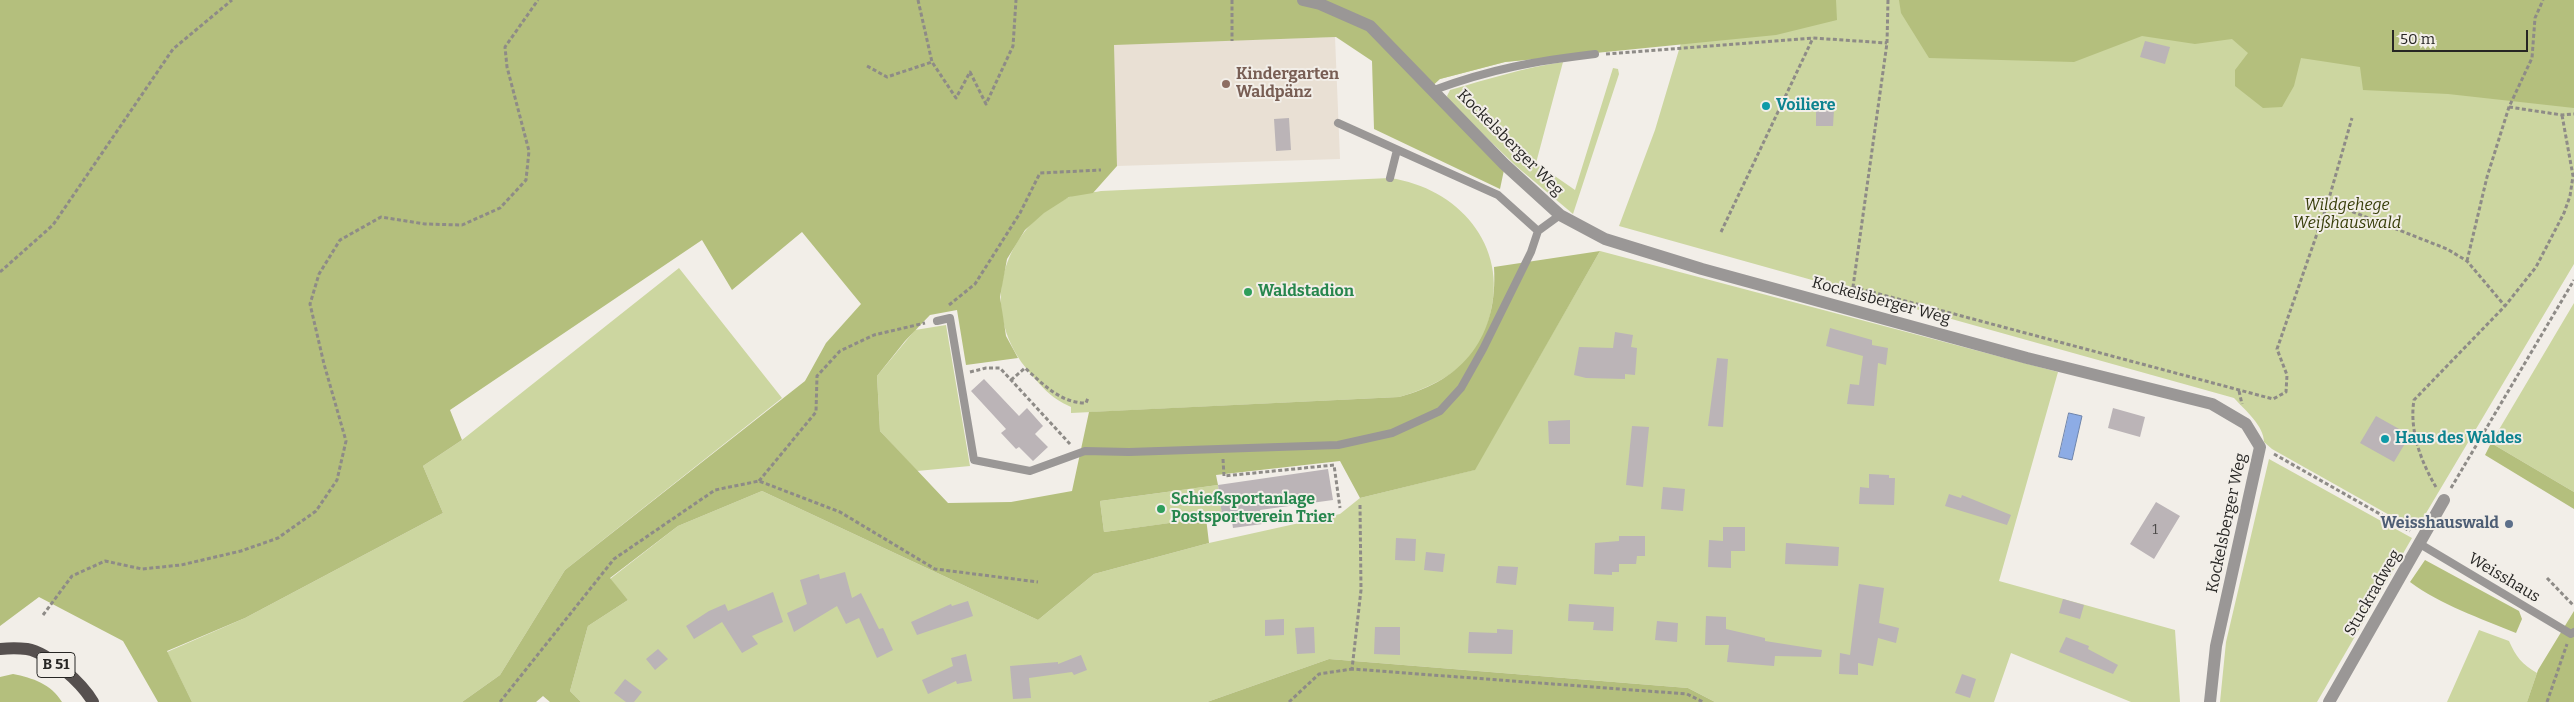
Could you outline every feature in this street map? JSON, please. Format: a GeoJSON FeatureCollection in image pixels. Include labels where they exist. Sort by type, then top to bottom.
{"type":"FeatureCollection","features":[{"type":"Feature","properties":{"kind":"main road","name":"B 51"},"geometry":{"type":"LineString","coordinates":[[0,649],[29,649],[52,662],[72,675],[92,702]]}},
{"type":"Feature","properties":{"kind":"street","name":"Kockelsberger Weg"},"geometry":{"type":"LineString","coordinates":[[1303,0],[1320,4],[1370,26],[1504,164],[1560,215],[1604,240],[1702,269],[2027,358],[2212,404],[2246,424],[2260,447],[2216,646],[2210,702]]}},
{"type":"Feature","properties":{"kind":"street","name":"Stuckradweg"},"geometry":{"type":"LineString","coordinates":[[2329,702],[2444,500]]}},
{"type":"Feature","properties":{"kind":"lane"},"geometry":{"type":"LineString","coordinates":[[1434,90],[1480,73],[1532,61],[1595,54]]}},
{"type":"Feature","properties":{"kind":"lane"},"geometry":{"type":"LineString","coordinates":[[1338,124],[1498,195],[1538,231]]}},
{"type":"Feature","properties":{"kind":"lane"},"geometry":{"type":"LineString","coordinates":[[1390,178],[1398,150]]}},
{"type":"Feature","properties":{"kind":"lane"},"geometry":{"type":"LineString","coordinates":[[937,321],[950,318],[974,460],[1030,470],[1085,450],[1129,452],[1338,445],[1392,433],[1440,411],[1461,388],[1483,349],[1531,252],[1538,231],[1560,215]]}},
{"type":"Feature","properties":{"kind":"lane","name":"Weisshaus"},"geometry":{"type":"LineString","coordinates":[[2420,544],[2572,633]]}},
{"type":"Feature","properties":{"kind":"path"},"geometry":{"type":"LineString","coordinates":[[0,272],[54,225],[173,49],[232,0]]}},
{"type":"Feature","properties":{"kind":"path"},"geometry":{"type":"LineString","coordinates":[[44,615],[72,576],[105,561],[142,569],[198,561],[241,551],[278,538],[316,511],[337,480],[346,441],[324,364],[310,304],[319,274],[340,240],[381,217],[425,224],[462,225],[500,208],[526,180],[529,151],[507,67],[505,48],[538,0]]}},
{"type":"Feature","properties":{"kind":"path"},"geometry":{"type":"LineString","coordinates":[[918,0],[932,62],[956,98],[970,72],[986,104],[1013,46],[1016,0]]}},
{"type":"Feature","properties":{"kind":"path"},"geometry":{"type":"LineString","coordinates":[[1232,0],[1232,40]]}},
{"type":"Feature","properties":{"kind":"path"},"geometry":{"type":"LineString","coordinates":[[1851,296],[1887,43],[1888,0]]}},
{"type":"Feature","properties":{"kind":"path"},"geometry":{"type":"LineString","coordinates":[[2467,261],[2487,177],[2509,108],[2532,58],[2535,18],[2543,0]]}},
{"type":"Feature","properties":{"kind":"path"},"geometry":{"type":"LineString","coordinates":[[1595,54],[1813,38],[1887,43]]}},
{"type":"Feature","properties":{"kind":"path"},"geometry":{"type":"LineString","coordinates":[[1722,232],[1813,38]]}},
{"type":"Feature","properties":{"kind":"path"},"geometry":{"type":"LineString","coordinates":[[867,66],[887,77],[932,62]]}},
{"type":"Feature","properties":{"kind":"path"},"geometry":{"type":"LineString","coordinates":[[2509,108],[2562,115],[2574,114]]}},
{"type":"Feature","properties":{"kind":"path"},"geometry":{"type":"LineString","coordinates":[[2562,115],[2573,176],[2570,196],[2564,213],[2536,267],[2505,306],[2414,400],[2411,418],[2425,468],[2444,500],[2574,280]]}},
{"type":"Feature","properties":{"kind":"path"},"geometry":{"type":"LineString","coordinates":[[1853,287],[2273,399],[2286,392],[2287,375],[2277,349],[2328,202],[2352,118]]}},
{"type":"Feature","properties":{"kind":"path"},"geometry":{"type":"LineString","coordinates":[[759,481],[816,412],[817,376],[840,351],[874,336],[937,321],[950,303],[975,284],[1020,213],[1040,174],[1101,170]]}},
{"type":"Feature","properties":{"kind":"path"},"geometry":{"type":"LineString","coordinates":[[2328,202],[2447,249],[2467,261],[2505,306]]}},
{"type":"Feature","properties":{"kind":"path"},"geometry":{"type":"LineString","coordinates":[[986,368],[1000,368],[1064,437]]}},
{"type":"Feature","properties":{"kind":"path"},"geometry":{"type":"LineString","coordinates":[[1011,380],[1025,368],[1052,392],[1074,403],[1086,403],[1088,398]]}},
{"type":"Feature","properties":{"kind":"path"},"geometry":{"type":"LineString","coordinates":[[2260,447],[2411,532],[2420,544]]}},
{"type":"Feature","properties":{"kind":"path"},"geometry":{"type":"LineString","coordinates":[[1224,476],[1334,465],[1340,508]]}},
{"type":"Feature","properties":{"kind":"path"},"geometry":{"type":"LineString","coordinates":[[500,702],[614,559],[715,490],[759,481],[840,512],[935,569],[1038,582]]}},
{"type":"Feature","properties":{"kind":"path"},"geometry":{"type":"LineString","coordinates":[[1352,668],[1361,590],[1360,505]]}},
{"type":"Feature","properties":{"kind":"path"},"geometry":{"type":"LineString","coordinates":[[2547,578],[2574,606]]}},
{"type":"Feature","properties":{"kind":"path"},"geometry":{"type":"LineString","coordinates":[[2547,702],[2572,633]]}},
{"type":"Feature","properties":{"kind":"path"},"geometry":{"type":"LineString","coordinates":[[1289,702],[1319,674],[1352,668],[1687,694],[1702,702]]}},
{"type":"Feature","properties":{"kind":"shaded area","name":"Kindergarten Waldpänz"},"geometry":{"type":"Polygon","coordinates":[[[1335,37],[1340,159],[1117,166],[1113,44],[1335,37]]]}},
{"type":"Feature","properties":{"kind":"green space"},"geometry":{"type":"Polygon","coordinates":[[[0,0],[1836,0],[1837,20],[1776,35],[1505,62],[1440,79],[1428,90],[1504,170],[1500,189],[1374,129],[1372,61],[1336,37],[1114,45],[1117,166],[1093,193],[1069,197],[1044,213],[1025,230],[1007,259],[1000,297],[1006,336],[1018,358],[966,365],[957,310],[930,315],[905,341],[877,376],[880,431],[948,503],[1011,502],[1072,491],[1089,412],[1399,397],[1422,389],[1442,379],[1459,367],[1473,352],[1483,334],[1490,314],[1494,292],[1494,267],[1600,251],[1475,470],[1360,498],[1340,461],[1216,475],[1218,485],[1100,501],[1104,532],[1206,518],[1209,543],[1094,574],[1038,620],[762,491],[678,526],[610,578],[628,600],[588,626],[570,691],[581,702],[550,702],[543,696],[536,702],[462,702],[500,675],[565,570],[805,381],[826,343],[861,304],[802,232],[732,290],[702,240],[450,410],[462,440],[423,466],[443,513],[245,618],[167,651],[192,702],[158,702],[123,641],[39,597],[0,626],[0,0]]]}},
{"type":"Feature","properties":{"kind":"green space","name":"Wildgehege Weißhauswald"},"geometry":{"type":"Polygon","coordinates":[[[1400,0],[2574,0],[2574,264],[2416,530],[2272,449],[2264,442],[2261,430],[2257,424],[2234,398],[1619,226],[1655,130],[1681,43],[1505,62],[1440,79],[1400,0]]]}},
{"type":"Feature","properties":{"kind":"green space"},"geometry":{"type":"Polygon","coordinates":[[[1899,0],[2574,0],[2574,108],[2448,94],[2363,90],[2360,67],[2301,58],[2294,86],[2282,107],[2263,108],[2235,86],[2235,70],[2248,53],[2232,39],[2195,44],[2142,36],[2074,62],[1929,58],[1901,13],[1899,0]]]}},
{"type":"Feature","properties":{"kind":"green space"},"geometry":{"type":"Polygon","coordinates":[[[1563,62],[1536,163],[1575,190],[1613,68],[1618,69],[1619,74],[1573,214],[1516,166],[1449,101],[1447,96],[1450,90],[1548,64],[1563,62]]]}},
{"type":"Feature","properties":{"kind":"green space","name":"Waldstadion"},"geometry":{"type":"Polygon","coordinates":[[[1390,178],[1415,184],[1437,194],[1457,207],[1473,224],[1485,244],[1492,265],[1494,289],[1490,315],[1479,345],[1467,361],[1440,381],[1429,386],[1399,397],[1071,413],[1071,407],[1051,395],[1036,380],[1012,345],[1003,321],[1001,297],[1004,273],[1013,250],[1026,230],[1044,212],[1071,196],[1101,191],[1390,178]]]}},
{"type":"Feature","properties":{"kind":"green space"},"geometry":{"type":"Polygon","coordinates":[[[1600,251],[2058,372],[1999,581],[2175,630],[2180,702],[2131,702],[2011,653],[1994,702],[1715,702],[1688,688],[1329,659],[1207,702],[581,702],[570,691],[588,626],[628,600],[610,579],[678,526],[762,491],[1038,620],[1094,574],[1209,543],[1340,514],[1360,498],[1474,470],[1600,251]]]}},
{"type":"Feature","properties":{"kind":"green space"},"geometry":{"type":"Polygon","coordinates":[[[679,268],[782,398],[565,570],[500,675],[462,702],[192,702],[167,652],[245,618],[443,513],[423,466],[462,440],[679,268]]]}},
{"type":"Feature","properties":{"kind":"green space"},"geometry":{"type":"Polygon","coordinates":[[[2574,303],[2574,492],[2491,443],[2574,303]]]}},
{"type":"Feature","properties":{"kind":"green space"},"geometry":{"type":"Polygon","coordinates":[[[946,325],[970,466],[917,471],[880,431],[877,376],[915,330],[946,325]]]}},
{"type":"Feature","properties":{"kind":"green space"},"geometry":{"type":"Polygon","coordinates":[[[2491,443],[2574,492],[2574,509],[2485,455],[2491,443]]]}},
{"type":"Feature","properties":{"kind":"green space"},"geometry":{"type":"Polygon","coordinates":[[[2269,459],[2412,538],[2317,702],[2220,702],[2226,642],[2269,459]]]}},
{"type":"Feature","properties":{"kind":"green space","name":"Schießsportanlage Postsportverein Trier"},"geometry":{"type":"Polygon","coordinates":[[[1218,485],[1222,516],[1104,532],[1100,501],[1218,485]]]}},
{"type":"Feature","properties":{"kind":"green space"},"geometry":{"type":"Polygon","coordinates":[[[2425,560],[2519,611],[2522,619],[2516,633],[2435,598],[2410,582],[2425,560]]]}},
{"type":"Feature","properties":{"kind":"green space"},"geometry":{"type":"Polygon","coordinates":[[[2574,611],[2574,702],[2527,702],[2538,670],[2574,611]]]}},
{"type":"Feature","properties":{"kind":"green space"},"geometry":{"type":"Polygon","coordinates":[[[2479,630],[2509,641],[2520,660],[2537,673],[2527,702],[2447,702],[2479,630]]]}},
{"type":"Feature","properties":{"kind":"green space"},"geometry":{"type":"Polygon","coordinates":[[[1329,659],[1688,688],[1715,702],[1207,702],[1329,659]]]}},
{"type":"Feature","properties":{"kind":"green space"},"geometry":{"type":"Polygon","coordinates":[[[13,674],[47,686],[62,702],[0,702],[0,677],[13,674]]]}},
{"type":"Feature","properties":{"kind":"water"},"geometry":{"type":"Polygon","coordinates":[[[2069,413],[2082,416],[2072,460],[2059,457],[2069,413]]]}},
{"type":"Feature","properties":{"kind":"building"},"geometry":{"type":"Polygon","coordinates":[[[2145,41],[2170,47],[2165,64],[2140,57],[2145,41]]]}},
{"type":"Feature","properties":{"kind":"building"},"geometry":{"type":"Polygon","coordinates":[[[1816,110],[1834,110],[1833,126],[1816,126],[1816,110]]]}},
{"type":"Feature","properties":{"kind":"building"},"geometry":{"type":"Polygon","coordinates":[[[1289,118],[1291,150],[1276,151],[1274,119],[1289,118]]]}},
{"type":"Feature","properties":{"kind":"building"},"geometry":{"type":"Polygon","coordinates":[[[1830,328],[1872,340],[1872,345],[1888,348],[1886,365],[1878,363],[1874,406],[1847,404],[1850,384],[1859,385],[1863,356],[1826,346],[1830,328]]]}},
{"type":"Feature","properties":{"kind":"building"},"geometry":{"type":"Polygon","coordinates":[[[1615,332],[1633,335],[1631,347],[1637,348],[1635,375],[1625,374],[1625,379],[1586,378],[1574,375],[1579,347],[1613,348],[1615,332]]]}},
{"type":"Feature","properties":{"kind":"building"},"geometry":{"type":"Polygon","coordinates":[[[1717,358],[1728,359],[1723,427],[1708,426],[1717,358]]]}},
{"type":"Feature","properties":{"kind":"building"},"geometry":{"type":"Polygon","coordinates":[[[984,379],[1019,416],[1027,408],[1043,426],[1035,434],[1048,447],[1033,461],[1019,447],[1016,449],[1001,433],[1006,429],[971,391],[984,379]]]}},
{"type":"Feature","properties":{"kind":"building"},"geometry":{"type":"Polygon","coordinates":[[[2113,408],[2145,417],[2140,437],[2108,428],[2113,408]]]}},
{"type":"Feature","properties":{"kind":"building","name":"Haus des Waldes"},"geometry":{"type":"Polygon","coordinates":[[[2376,416],[2410,435],[2394,462],[2360,443],[2376,416]]]}},
{"type":"Feature","properties":{"kind":"building"},"geometry":{"type":"Polygon","coordinates":[[[1570,420],[1570,444],[1549,444],[1548,421],[1570,420]]]}},
{"type":"Feature","properties":{"kind":"building"},"geometry":{"type":"Polygon","coordinates":[[[1632,426],[1649,427],[1643,487],[1626,485],[1632,426]]]}},
{"type":"Feature","properties":{"kind":"building"},"geometry":{"type":"Polygon","coordinates":[[[1328,469],[1333,500],[1260,510],[1262,524],[1233,528],[1231,515],[1222,516],[1218,485],[1328,469]]]}},
{"type":"Feature","properties":{"kind":"building"},"geometry":{"type":"Polygon","coordinates":[[[1869,474],[1889,475],[1889,478],[1895,478],[1894,505],[1859,504],[1860,487],[1869,488],[1869,474]]]}},
{"type":"Feature","properties":{"kind":"building"},"geometry":{"type":"Polygon","coordinates":[[[1663,487],[1685,489],[1683,511],[1661,509],[1663,487]]]}},
{"type":"Feature","properties":{"kind":"building"},"geometry":{"type":"Polygon","coordinates":[[[1949,494],[1961,498],[1962,495],[2011,515],[2007,525],[1945,506],[1949,494]]]}},
{"type":"Feature","properties":{"kind":"building"},"geometry":{"type":"Polygon","coordinates":[[[2156,502],[2180,516],[2154,559],[2130,544],[2156,502]]]}},
{"type":"Feature","properties":{"kind":"building"},"geometry":{"type":"Polygon","coordinates":[[[1723,527],[1745,527],[1745,551],[1731,551],[1731,568],[1708,567],[1709,540],[1723,541],[1723,527]]]}},
{"type":"Feature","properties":{"kind":"building"},"geometry":{"type":"Polygon","coordinates":[[[1619,536],[1645,536],[1645,556],[1637,556],[1636,564],[1619,564],[1619,572],[1612,572],[1612,575],[1594,574],[1595,543],[1619,541],[1619,536]]]}},
{"type":"Feature","properties":{"kind":"building"},"geometry":{"type":"Polygon","coordinates":[[[1396,538],[1416,539],[1415,561],[1395,560],[1396,538]]]}},
{"type":"Feature","properties":{"kind":"building"},"geometry":{"type":"Polygon","coordinates":[[[1786,543],[1839,547],[1838,566],[1785,564],[1786,543]]]}},
{"type":"Feature","properties":{"kind":"building"},"geometry":{"type":"Polygon","coordinates":[[[1426,552],[1445,554],[1443,572],[1424,570],[1426,552]]]}},
{"type":"Feature","properties":{"kind":"building"},"geometry":{"type":"Polygon","coordinates":[[[1498,566],[1518,567],[1516,585],[1496,583],[1498,566]]]}},
{"type":"Feature","properties":{"kind":"building"},"geometry":{"type":"Polygon","coordinates":[[[845,572],[852,598],[861,593],[879,629],[883,628],[893,650],[877,658],[859,618],[846,624],[837,606],[794,632],[787,613],[807,604],[800,580],[819,574],[820,579],[845,572]]]}},
{"type":"Feature","properties":{"kind":"building"},"geometry":{"type":"Polygon","coordinates":[[[1859,584],[1884,588],[1879,623],[1899,628],[1896,643],[1878,638],[1873,666],[1858,663],[1858,675],[1839,674],[1840,653],[1850,655],[1859,584]]]}},
{"type":"Feature","properties":{"kind":"building"},"geometry":{"type":"Polygon","coordinates":[[[773,592],[783,622],[752,636],[758,644],[742,653],[722,622],[694,639],[686,626],[709,611],[725,604],[728,611],[773,592]]]}},
{"type":"Feature","properties":{"kind":"building"},"geometry":{"type":"Polygon","coordinates":[[[2063,599],[2084,605],[2080,619],[2059,613],[2063,599]]]}},
{"type":"Feature","properties":{"kind":"building"},"geometry":{"type":"Polygon","coordinates":[[[968,601],[973,616],[917,635],[911,622],[951,604],[952,606],[968,601]]]}},
{"type":"Feature","properties":{"kind":"building"},"geometry":{"type":"Polygon","coordinates":[[[1569,604],[1614,607],[1613,631],[1593,630],[1594,622],[1568,621],[1569,604]]]}},
{"type":"Feature","properties":{"kind":"building"},"geometry":{"type":"Polygon","coordinates":[[[1706,616],[1726,617],[1726,629],[1765,638],[1765,641],[1822,650],[1821,657],[1775,656],[1774,666],[1727,662],[1729,645],[1705,645],[1706,616]]]}},
{"type":"Feature","properties":{"kind":"building"},"geometry":{"type":"Polygon","coordinates":[[[1284,619],[1284,635],[1265,636],[1265,620],[1284,619]]]}},
{"type":"Feature","properties":{"kind":"building"},"geometry":{"type":"Polygon","coordinates":[[[1657,621],[1678,623],[1677,642],[1655,640],[1657,621]]]}},
{"type":"Feature","properties":{"kind":"building"},"geometry":{"type":"Polygon","coordinates":[[[1314,627],[1315,653],[1297,654],[1295,628],[1314,627]]]}},
{"type":"Feature","properties":{"kind":"building"},"geometry":{"type":"Polygon","coordinates":[[[1375,627],[1400,627],[1400,655],[1374,654],[1375,627]]]}},
{"type":"Feature","properties":{"kind":"building"},"geometry":{"type":"Polygon","coordinates":[[[1497,629],[1513,630],[1512,654],[1468,653],[1469,632],[1497,633],[1497,629]]]}},
{"type":"Feature","properties":{"kind":"building"},"geometry":{"type":"Polygon","coordinates":[[[2066,637],[2089,646],[2088,649],[2118,665],[2113,674],[2059,652],[2066,637]]]}},
{"type":"Feature","properties":{"kind":"building"},"geometry":{"type":"Polygon","coordinates":[[[658,649],[668,659],[655,670],[646,659],[658,649]]]}},
{"type":"Feature","properties":{"kind":"building"},"geometry":{"type":"Polygon","coordinates":[[[966,654],[972,681],[957,684],[956,681],[928,694],[922,680],[953,666],[951,658],[966,654]]]}},
{"type":"Feature","properties":{"kind":"building"},"geometry":{"type":"Polygon","coordinates":[[[1081,655],[1087,670],[1074,675],[1072,672],[1029,678],[1031,698],[1013,699],[1010,666],[1058,662],[1058,664],[1081,655]]]}},
{"type":"Feature","properties":{"kind":"building"},"geometry":{"type":"Polygon","coordinates":[[[1962,674],[1976,679],[1970,698],[1955,693],[1962,674]]]}},
{"type":"Feature","properties":{"kind":"building"},"geometry":{"type":"Polygon","coordinates":[[[625,679],[642,692],[634,702],[626,702],[614,693],[625,679]]]}},
{"type":"Feature","properties":{"kind":"place","name":"Kindergarten Waldpänz"},"geometry":{"type":"Point","coordinates":[1226,84]}},
{"type":"Feature","properties":{"kind":"place","name":"Voiliere"},"geometry":{"type":"Point","coordinates":[1766,106]}},
{"type":"Feature","properties":{"kind":"place","name":"Waldstadion"},"geometry":{"type":"Point","coordinates":[1248,292]}},
{"type":"Feature","properties":{"kind":"place","name":"Haus des Waldes"},"geometry":{"type":"Point","coordinates":[2385,439]}},
{"type":"Feature","properties":{"kind":"place","name":"Schießsportanlage Postsportverein Trier"},"geometry":{"type":"Point","coordinates":[1161,509]}},
{"type":"Feature","properties":{"kind":"place","name":"Weisshauswald"},"geometry":{"type":"Point","coordinates":[2509,524]}}]}
